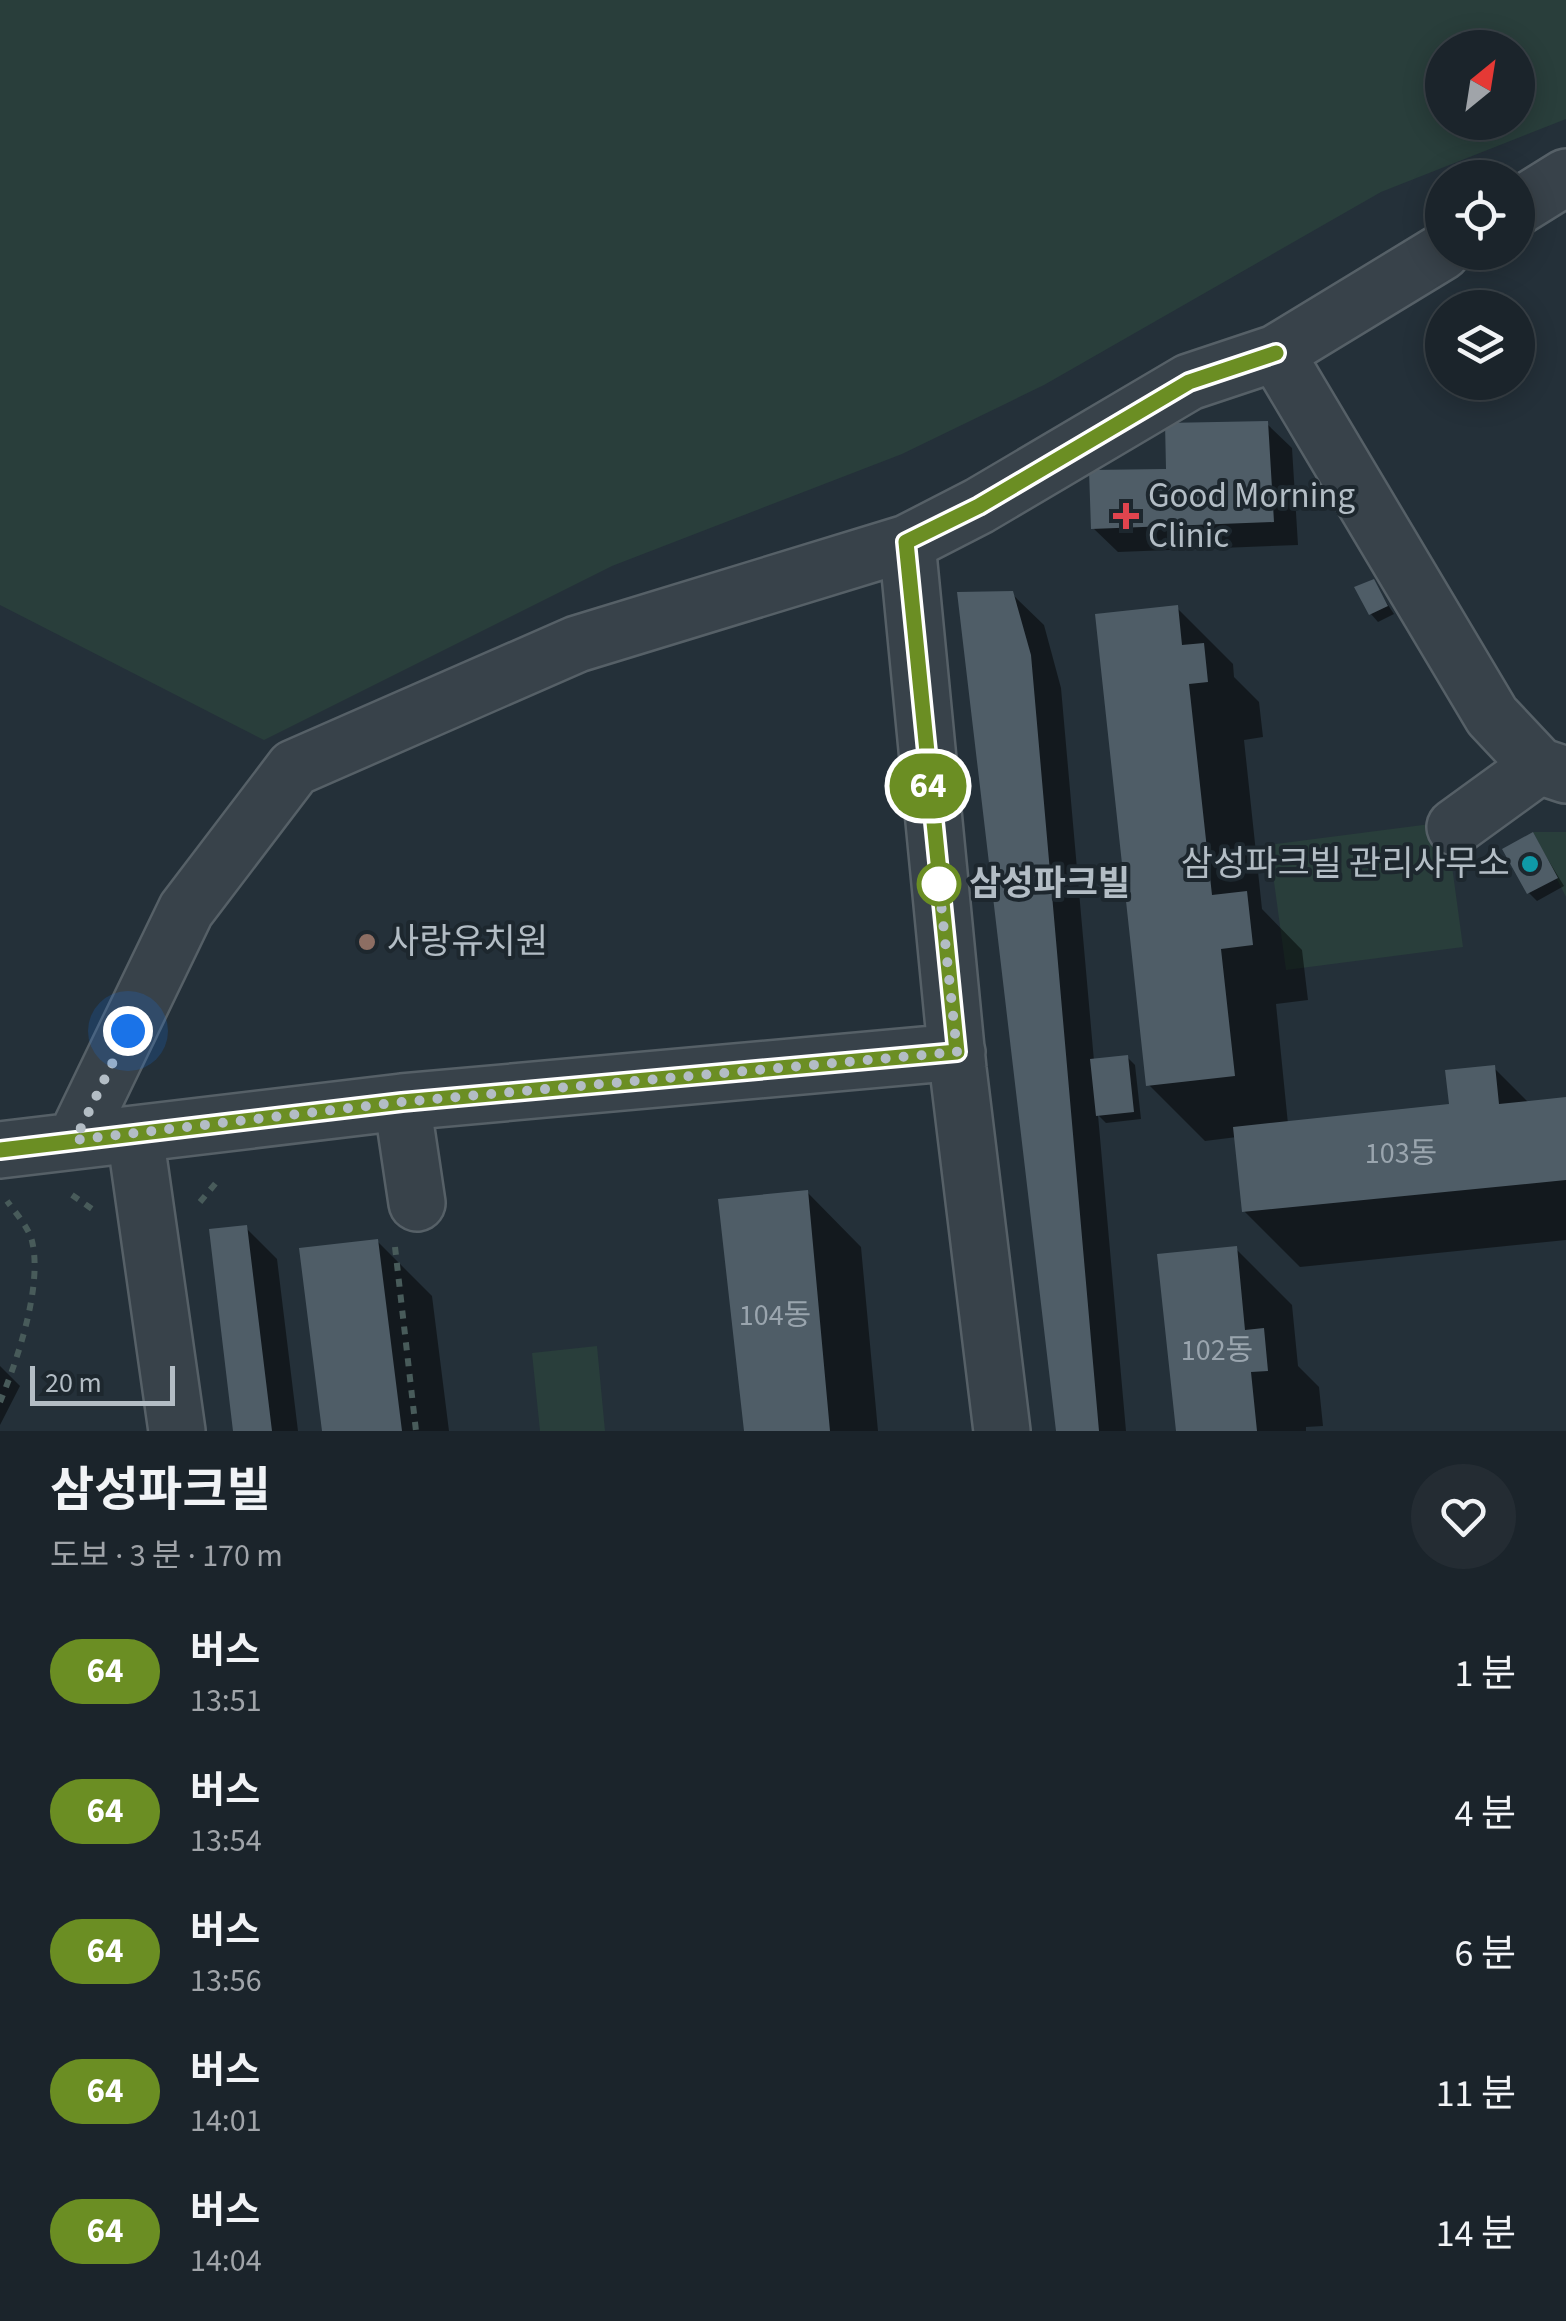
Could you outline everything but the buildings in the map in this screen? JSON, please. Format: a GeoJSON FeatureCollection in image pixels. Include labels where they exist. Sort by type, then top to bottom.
{"type":"FeatureCollection","features":[{"type":"Feature","properties":{"kind":"street"},"geometry":{"type":"LineString","coordinates":[[1535,196],[1566,177]]}},
{"type":"Feature","properties":{"kind":"street"},"geometry":{"type":"LineString","coordinates":[[68,1165],[186,910],[294,768],[577,644],[906,542],[979,506],[1189,382],[1276,353],[1425,262]]}},
{"type":"Feature","properties":{"kind":"street"},"geometry":{"type":"LineString","coordinates":[[1276,353],[1492,716],[1552,770],[1455,827]]}},
{"type":"Feature","properties":{"kind":"street"},"geometry":{"type":"LineString","coordinates":[[906,542],[957,1052],[1002,1431]]}},
{"type":"Feature","properties":{"kind":"street"},"geometry":{"type":"LineString","coordinates":[[0,1150],[68,1165],[134,1135],[402,1102],[957,1052]]}},
{"type":"Feature","properties":{"kind":"street"},"geometry":{"type":"LineString","coordinates":[[402,1102],[406,1222]]}},
{"type":"Feature","properties":{"kind":"street"},"geometry":{"type":"LineString","coordinates":[[134,1135],[177,1431]]}},
{"type":"Feature","properties":{"kind":"path"},"geometry":{"type":"LineString","coordinates":[[68,1165],[103,1217]]}},
{"type":"Feature","properties":{"kind":"path"},"geometry":{"type":"LineString","coordinates":[[197,1211],[200,1200],[230,1172]]}},
{"type":"Feature","properties":{"kind":"path"},"geometry":{"type":"LineString","coordinates":[[0,1402],[19,1355],[32,1280],[32,1240],[1,1191]]}},
{"type":"Feature","properties":{"kind":"path"},"geometry":{"type":"LineString","coordinates":[[406,1222],[416,1431]]}},
{"type":"Feature","properties":{"kind":"green space"},"geometry":{"type":"Polygon","coordinates":[[[0,0],[1566,0],[1566,119],[1535,131],[1535,30],[1425,30],[1425,140],[1513,140],[1462,160],[1425,160],[1425,175],[1381,192],[1044,385],[902,454],[612,566],[264,740],[0,605],[0,0]]]}},
{"type":"Feature","properties":{"kind":"green space"},"geometry":{"type":"Polygon","coordinates":[[[1446,822],[1463,947],[1286,970],[1269,845],[1446,822]]]}},
{"type":"Feature","properties":{"kind":"green space"},"geometry":{"type":"Polygon","coordinates":[[[1533,832],[1566,832],[1566,897],[1533,832]]]}},
{"type":"Feature","properties":{"kind":"green space"},"geometry":{"type":"Polygon","coordinates":[[[597,1346],[605,1431],[540,1431],[532,1353],[597,1346]]]}},
{"type":"Feature","properties":{"kind":"bus line","name":"64"},"geometry":{"type":"LineString","coordinates":[[0,1150],[402,1102],[957,1052],[906,542],[979,506],[1189,382],[1276,353]]}},
{"type":"Feature","properties":{"kind":"place","name":"Good Morning Clinic"},"geometry":{"type":"Point","coordinates":[1126,516]}},
{"type":"Feature","properties":{"kind":"place","name":"삼성파크빌 관리사무소"},"geometry":{"type":"Point","coordinates":[1530,864]}},
{"type":"Feature","properties":{"kind":"place","name":"삼성파크빌"},"geometry":{"type":"Point","coordinates":[939,884]}},
{"type":"Feature","properties":{"kind":"place","name":"사랑유치원"},"geometry":{"type":"Point","coordinates":[367,942]}},
{"type":"Feature","properties":{"kind":"route"},"geometry":{"type":"LineString","coordinates":[[128,1031],[75,1140],[402,1102],[957,1052],[937,866],[939,884]]}}]}
